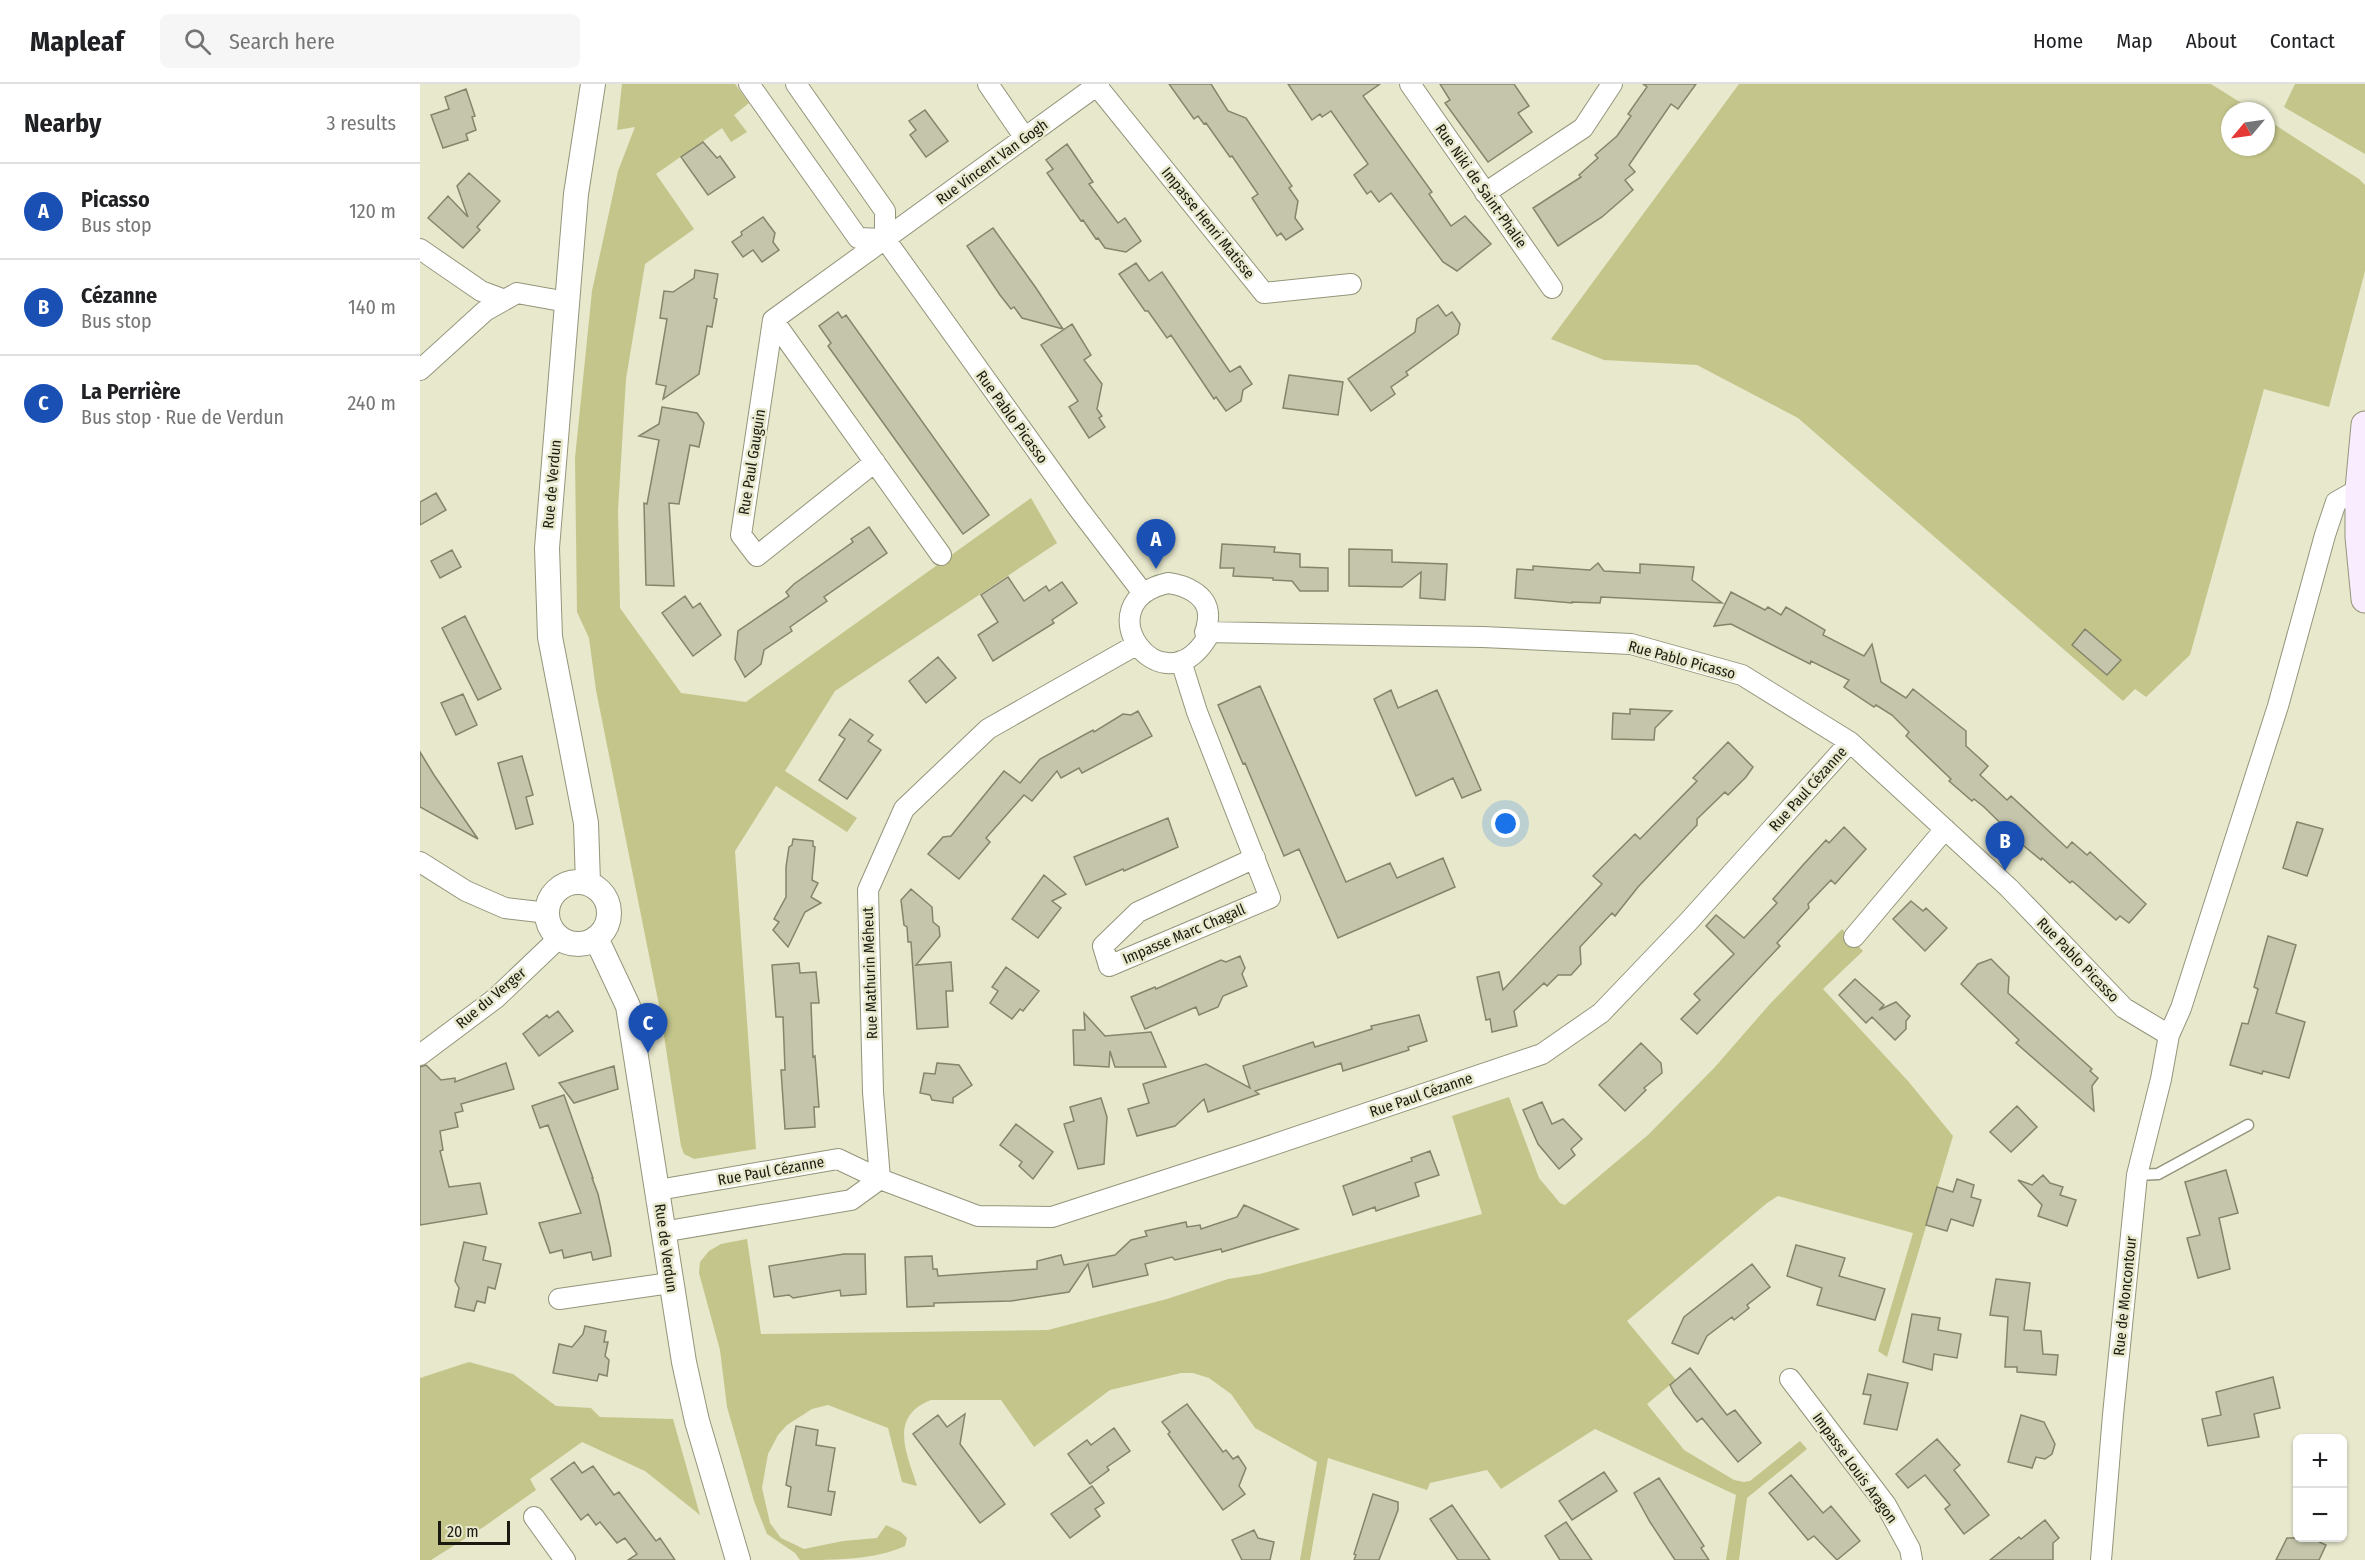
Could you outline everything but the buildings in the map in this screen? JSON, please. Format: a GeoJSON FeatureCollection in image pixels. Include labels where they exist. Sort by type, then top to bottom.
{"type":"FeatureCollection","features":[{"type":"Feature","properties":{"kind":"main road"},"geometry":{"type":"LineString","coordinates":[[2365,425],[2359,489],[2359,537],[2365,599]]}},
{"type":"Feature","properties":{"kind":"street","name":"Rue de Verdun"},"geometry":{"type":"LineString","coordinates":[[588,883],[586,823],[550,637],[547,548],[576,194],[593,84]]}},
{"type":"Feature","properties":{"kind":"street"},"geometry":{"type":"LineString","coordinates":[[748,84],[858,238],[885,238]]}},
{"type":"Feature","properties":{"kind":"street"},"geometry":{"type":"LineString","coordinates":[[796,84],[885,211],[885,238]]}},
{"type":"Feature","properties":{"kind":"street"},"geometry":{"type":"LineString","coordinates":[[988,84],[1025,138]]}},
{"type":"Feature","properties":{"kind":"street","name":"Rue Niki de Saint-Phalie"},"geometry":{"type":"LineString","coordinates":[[1410,84],[1552,288]]}},
{"type":"Feature","properties":{"kind":"street"},"geometry":{"type":"LineString","coordinates":[[1485,193],[1583,128],[1612,84]]}},
{"type":"Feature","properties":{"kind":"street","name":"Rue Vincent Van Gogh"},"geometry":{"type":"LineString","coordinates":[[885,238],[1098,85]]}},
{"type":"Feature","properties":{"kind":"street","name":"Impasse Henri Matisse"},"geometry":{"type":"LineString","coordinates":[[1098,85],[1264,293],[1351,284]]}},
{"type":"Feature","properties":{"kind":"street"},"geometry":{"type":"LineString","coordinates":[[885,238],[773,320],[941,555]]}},
{"type":"Feature","properties":{"kind":"street","name":"Rue Pablo Picasso"},"geometry":{"type":"LineString","coordinates":[[885,238],[1071,499],[1143,593]]}},
{"type":"Feature","properties":{"kind":"street"},"geometry":{"type":"LineString","coordinates":[[420,249],[481,291],[505,300]]}},
{"type":"Feature","properties":{"kind":"street"},"geometry":{"type":"LineString","coordinates":[[420,369],[485,311],[517,293],[567,302]]}},
{"type":"Feature","properties":{"kind":"street","name":"Rue Paul Gauguin"},"geometry":{"type":"LineString","coordinates":[[773,320],[741,535],[757,556],[875,462]]}},
{"type":"Feature","properties":{"kind":"street","name":"Rue de Moncontour"},"geometry":{"type":"LineString","coordinates":[[2101,1560],[2137,1175],[2162,1079],[2169,1035],[2181,1008],[2278,706],[2336,502],[2359,489]]}},
{"type":"Feature","properties":{"kind":"street"},"geometry":{"type":"LineString","coordinates":[[1168,583],[1181,585],[1194,591],[1203,600],[1209,613],[1205,632],[1207,638],[1192,657],[1168,663],[1156,661],[1136,645],[1130,624],[1131,612],[1143,593],[1155,586],[1168,583]]}},
{"type":"Feature","properties":{"kind":"street","name":"Rue Pablo Picasso"},"geometry":{"type":"LineString","coordinates":[[1205,632],[1483,637],[1631,644],[1742,675],[1850,742],[2009,888],[2124,1008],[2169,1035]]}},
{"type":"Feature","properties":{"kind":"street","name":"Rue Mathurin Méheut"},"geometry":{"type":"LineString","coordinates":[[880,1179],[873,1092],[868,890],[904,809],[988,729],[1136,645]]}},
{"type":"Feature","properties":{"kind":"street","name":"Impasse Marc Chagall"},"geometry":{"type":"LineString","coordinates":[[1181,661],[1197,712],[1270,898],[1109,966],[1103,946],[1138,912],[1254,858]]}},
{"type":"Feature","properties":{"kind":"street","name":"Rue Paul Cézanne"},"geometry":{"type":"LineString","coordinates":[[658,1190],[838,1159],[880,1179],[978,1216],[1052,1216],[1249,1153],[1542,1053],[1600,1013],[1689,921],[1850,742]]}},
{"type":"Feature","properties":{"kind":"street"},"geometry":{"type":"LineString","coordinates":[[1854,937],[1945,829]]}},
{"type":"Feature","properties":{"kind":"street"},"geometry":{"type":"LineString","coordinates":[[420,862],[466,891],[505,908],[548,913]]}},
{"type":"Feature","properties":{"kind":"street"},"geometry":{"type":"LineString","coordinates":[[578,882],[588,883],[597,888],[608,903],[608,922],[596,938],[578,944],[560,937],[553,931],[548,913],[549,903],[560,888],[578,882]]}},
{"type":"Feature","properties":{"kind":"street","name":"Rue du Verger"},"geometry":{"type":"LineString","coordinates":[[420,1055],[496,998],[560,937]]}},
{"type":"Feature","properties":{"kind":"street","name":"Rue de Verdun"},"geometry":{"type":"LineString","coordinates":[[596,938],[628,1006],[684,1362],[698,1421],[738,1560]]}},
{"type":"Feature","properties":{"kind":"street"},"geometry":{"type":"LineString","coordinates":[[662,1232],[851,1200],[880,1179]]}},
{"type":"Feature","properties":{"kind":"street"},"geometry":{"type":"LineString","coordinates":[[559,1299],[670,1283]]}},
{"type":"Feature","properties":{"kind":"street","name":"Impasse Louis Aragon"},"geometry":{"type":"LineString","coordinates":[[1790,1379],[1886,1505],[1910,1549],[1912,1560]]}},
{"type":"Feature","properties":{"kind":"street"},"geometry":{"type":"LineString","coordinates":[[534,1517],[565,1560]]}},
{"type":"Feature","properties":{"kind":"lane"},"geometry":{"type":"LineString","coordinates":[[2137,1175],[2158,1174],[2248,1125]]}},
{"type":"Feature","properties":{"kind":"green space"},"geometry":{"type":"Polygon","coordinates":[[[622,84],[735,84],[749,103],[734,115],[747,132],[731,142],[722,128],[656,174],[694,229],[645,264],[626,379],[618,510],[620,608],[681,693],[746,702],[1031,498],[1057,543],[835,691],[785,771],[857,818],[847,832],[776,786],[735,851],[756,1149],[694,1159],[684,1154],[681,1146],[660,1010],[596,690],[589,638],[577,612],[575,458],[592,291],[618,171],[635,127],[617,130],[622,84]]]}},
{"type":"Feature","properties":{"kind":"green space"},"geometry":{"type":"Polygon","coordinates":[[[1739,84],[2211,84],[2240,102],[2221,102],[2221,156],[2275,156],[2275,125],[2365,185],[2365,271],[2329,407],[2264,389],[2190,655],[2146,697],[2135,689],[2123,701],[1798,418],[1697,365],[1604,360],[1551,339],[1739,84]]]}},
{"type":"Feature","properties":{"kind":"green space"},"geometry":{"type":"Polygon","coordinates":[[[2295,84],[2365,84],[2365,154],[2284,107],[2295,84]]]}},
{"type":"Feature","properties":{"kind":"green space"},"geometry":{"type":"Polygon","coordinates":[[[1842,929],[1863,951],[1823,989],[1908,1081],[1953,1136],[1887,1357],[1878,1351],[1913,1233],[1778,1196],[1627,1321],[1676,1380],[1647,1404],[1684,1450],[1734,1480],[1744,1482],[1750,1481],[1800,1441],[1807,1449],[1747,1498],[1739,1560],[1726,1560],[1736,1495],[1595,1429],[1501,1489],[1487,1470],[1430,1483],[1427,1490],[1328,1458],[1310,1560],[1300,1560],[1317,1462],[1255,1428],[1231,1394],[1209,1378],[1193,1373],[1181,1373],[1110,1390],[1034,1447],[1001,1400],[931,1400],[918,1407],[909,1416],[905,1426],[906,1449],[917,1486],[902,1482],[888,1428],[828,1405],[812,1409],[787,1425],[778,1435],[768,1454],[762,1488],[770,1523],[781,1538],[804,1549],[843,1541],[877,1538],[886,1525],[901,1532],[907,1538],[905,1546],[868,1557],[800,1560],[795,1553],[767,1534],[754,1501],[727,1407],[720,1350],[699,1273],[700,1262],[709,1251],[721,1244],[747,1239],[761,1334],[1048,1330],[1167,1299],[1228,1279],[1260,1274],[1482,1214],[1452,1116],[1509,1097],[1539,1178],[1560,1203],[1565,1205],[1648,1135],[1715,1067],[1769,1005],[1842,929]]]}},
{"type":"Feature","properties":{"kind":"green space"},"geometry":{"type":"Polygon","coordinates":[[[469,1362],[513,1374],[556,1406],[591,1408],[600,1417],[673,1419],[700,1515],[645,1471],[582,1442],[530,1479],[536,1490],[431,1560],[420,1560],[420,1378],[469,1362]]]}},
{"type":"Feature","properties":{"kind":"place","name":"Picasso"},"geometry":{"type":"Point","coordinates":[1156,569]}},
{"type":"Feature","properties":{"kind":"place","name":"Cézanne"},"geometry":{"type":"Point","coordinates":[2005,871]}},
{"type":"Feature","properties":{"kind":"place","name":"La Perrière"},"geometry":{"type":"Point","coordinates":[648,1053]}}]}
